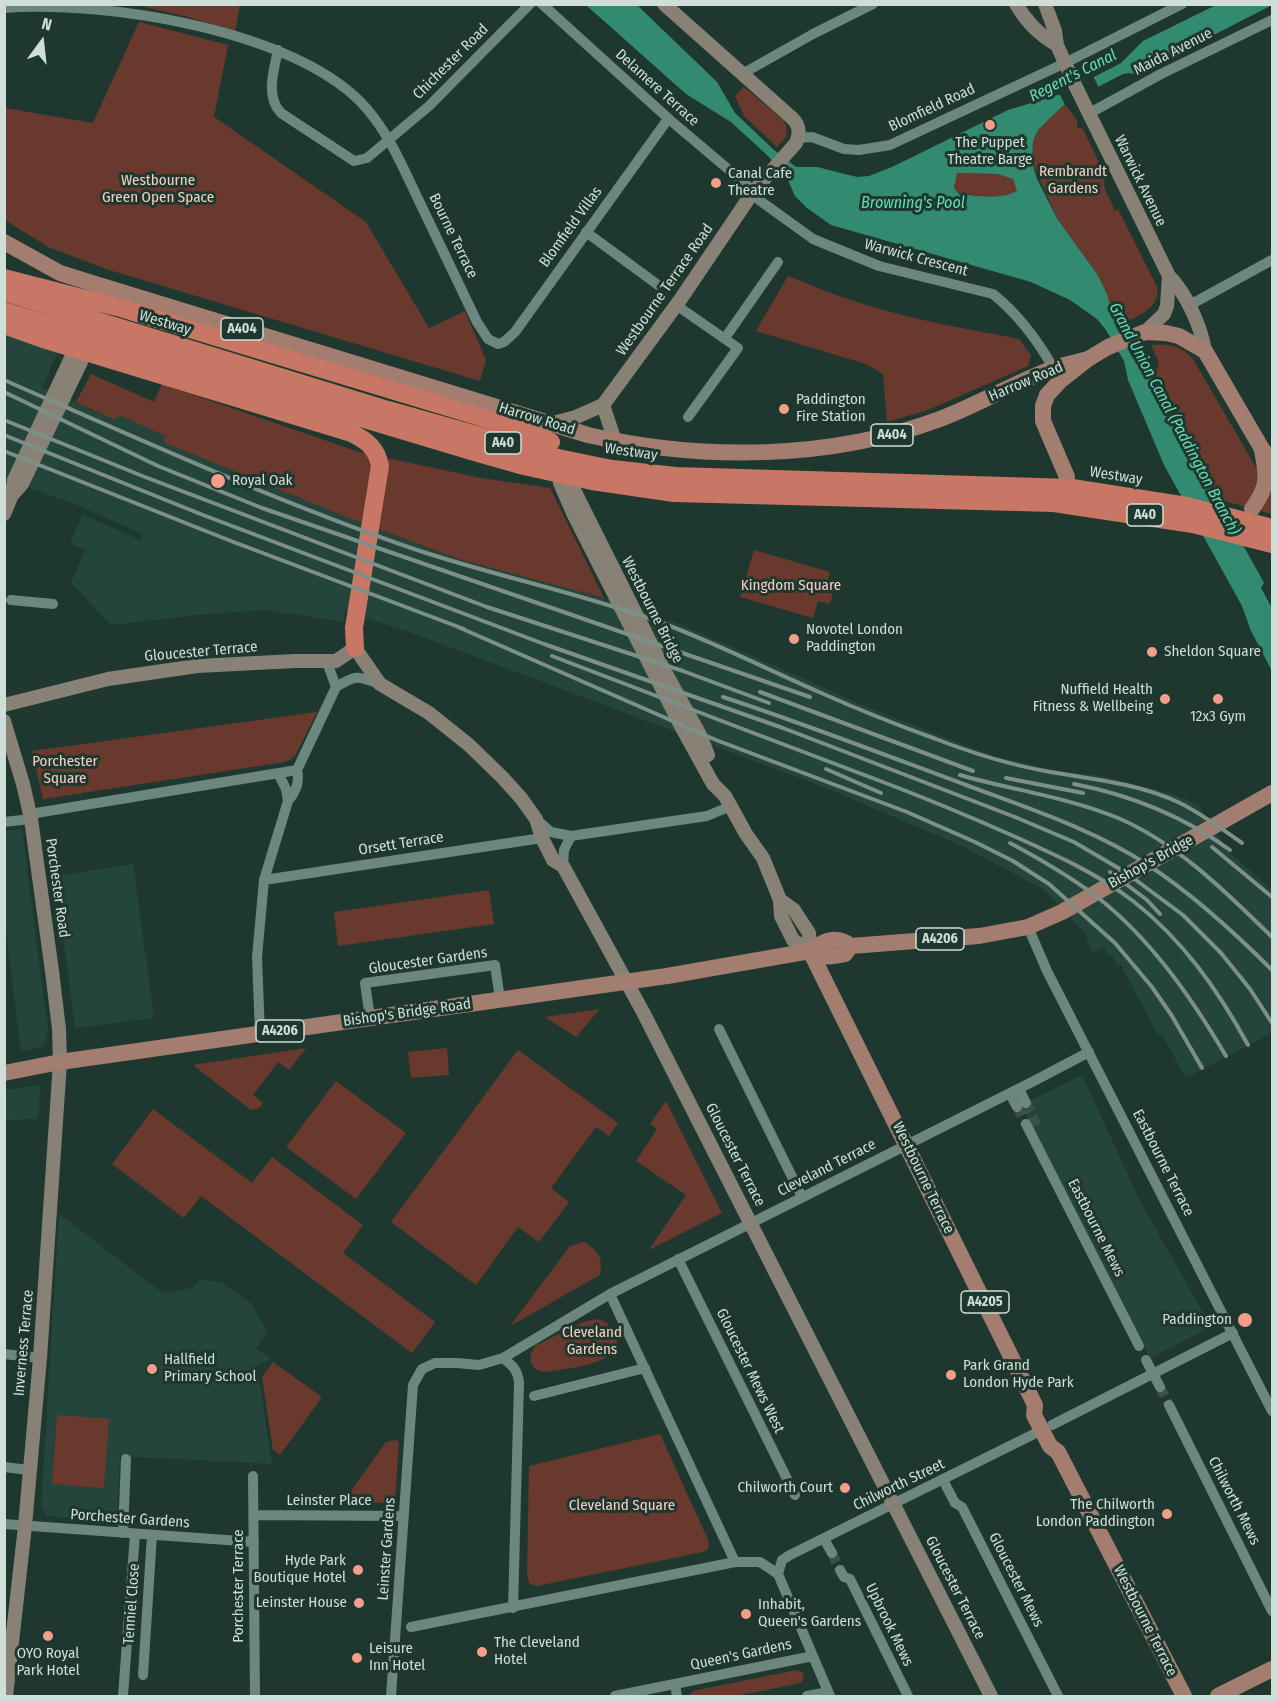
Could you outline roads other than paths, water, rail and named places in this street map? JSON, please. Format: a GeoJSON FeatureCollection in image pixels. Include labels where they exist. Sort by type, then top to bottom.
{"type":"FeatureCollection","features":[{"type":"Feature","properties":{"kind":"highway","name":"A40"},"geometry":{"type":"LineString","coordinates":[[4,278],[117,307],[533,433],[551,442]]}},
{"type":"Feature","properties":{"kind":"highway","name":"Westway"},"geometry":{"type":"LineString","coordinates":[[4,292],[467,433],[558,458],[612,469],[675,476],[1072,488],[1186,506],[1272,528]]}},
{"type":"Feature","properties":{"kind":"highway","name":"A40"},"geometry":{"type":"LineString","coordinates":[[4,311],[474,452],[592,481],[674,493],[1054,503],[1193,524],[1272,544]]}},
{"type":"Feature","properties":{"kind":"highway"},"geometry":{"type":"LineString","coordinates":[[4,325],[46,340],[351,433],[363,439],[378,457],[380,466],[354,628],[355,648]]}},
{"type":"Feature","properties":{"kind":"main road","name":"Harrow Road"},"geometry":{"type":"LineString","coordinates":[[4,242],[60,273],[191,318],[615,441],[665,448],[716,452],[778,451],[854,442],[899,433],[942,418],[1054,369],[1088,359]]}},
{"type":"Feature","properties":{"kind":"main road","name":"Harrow Road"},"geometry":{"type":"LineString","coordinates":[[1067,477],[1045,428],[1042,414],[1043,406],[1053,387],[1088,359],[1138,334],[1166,333],[1179,336],[1205,351],[1267,455],[1267,483],[1260,499],[1247,512],[1234,519],[1215,522]]}},
{"type":"Feature","properties":{"kind":"main road","name":"Bishop's Bridge"},"geometry":{"type":"LineString","coordinates":[[1028,927],[1056,915],[1272,793]]}},
{"type":"Feature","properties":{"kind":"main road","name":"Bishop's Bridge Road"},"geometry":{"type":"LineString","coordinates":[[4,1073],[60,1062],[627,981],[810,951],[828,940],[841,939],[850,946],[979,936],[1028,927]]}},
{"type":"Feature","properties":{"kind":"main road","name":"Westbourne Terrace"},"geometry":{"type":"LineString","coordinates":[[810,951],[1035,1405],[1034,1416],[1047,1428],[1050,1446],[1057,1450],[1184,1696]]}},
{"type":"Feature","properties":{"kind":"main road"},"geometry":{"type":"LineString","coordinates":[[1218,1696],[1272,1669]]}},
{"type":"Feature","properties":{"kind":"street","name":"Chichester Road"},"geometry":{"type":"LineString","coordinates":[[389,138],[429,106],[530,4]]}},
{"type":"Feature","properties":{"kind":"street","name":"Delamere Terrace"},"geometry":{"type":"LineString","coordinates":[[542,4],[668,119],[753,192]]}},
{"type":"Feature","properties":{"kind":"street"},"geometry":{"type":"LineString","coordinates":[[664,4],[797,123],[798,138]]}},
{"type":"Feature","properties":{"kind":"street"},"geometry":{"type":"LineString","coordinates":[[742,74],[813,34],[873,4]]}},
{"type":"Feature","properties":{"kind":"street"},"geometry":{"type":"LineString","coordinates":[[1016,4],[1027,22],[1044,38],[1057,45]]}},
{"type":"Feature","properties":{"kind":"street"},"geometry":{"type":"LineString","coordinates":[[1045,4],[1065,63]]}},
{"type":"Feature","properties":{"kind":"street","name":"Blomfield Road"},"geometry":{"type":"LineString","coordinates":[[798,138],[812,137],[844,149],[859,150],[879,149],[902,141],[1182,4]]}},
{"type":"Feature","properties":{"kind":"street","name":"Bourne Terrace"},"geometry":{"type":"LineString","coordinates":[[4,8],[121,11],[189,25],[278,50],[309,64],[336,82],[366,107],[389,138],[477,322],[488,339],[494,343]]}},
{"type":"Feature","properties":{"kind":"street","name":"Maida Avenue"},"geometry":{"type":"LineString","coordinates":[[1088,114],[1272,20]]}},
{"type":"Feature","properties":{"kind":"street"},"geometry":{"type":"LineString","coordinates":[[278,50],[271,82],[275,107],[281,113],[354,161],[367,158],[389,138]]}},
{"type":"Feature","properties":{"kind":"street","name":"Warwick Avenue"},"geometry":{"type":"LineString","coordinates":[[1065,63],[1168,276],[1179,286],[1202,333],[1205,351]]}},
{"type":"Feature","properties":{"kind":"street","name":"Blomfield Villas"},"geometry":{"type":"LineString","coordinates":[[494,343],[498,345],[504,342],[515,332],[668,119]]}},
{"type":"Feature","properties":{"kind":"street","name":"Westbourne Terrace Road"},"geometry":{"type":"LineString","coordinates":[[603,405],[676,305],[753,192],[798,138]]}},
{"type":"Feature","properties":{"kind":"street","name":"Warwick Crescent"},"geometry":{"type":"LineString","coordinates":[[753,192],[759,201],[813,239],[845,254],[879,266],[993,294],[1003,302],[1040,344],[1054,369]]}},
{"type":"Feature","properties":{"kind":"street"},"geometry":{"type":"LineString","coordinates":[[586,232],[658,285]]}},
{"type":"Feature","properties":{"kind":"street"},"geometry":{"type":"LineString","coordinates":[[1188,306],[1272,260]]}},
{"type":"Feature","properties":{"kind":"street"},"geometry":{"type":"LineString","coordinates":[[725,338],[778,262]]}},
{"type":"Feature","properties":{"kind":"street","name":"Harrow Road"},"geometry":{"type":"LineString","coordinates":[[60,273],[90,292]]}},
{"type":"Feature","properties":{"kind":"street","name":"Warwick Avenue"},"geometry":{"type":"LineString","coordinates":[[1138,334],[1164,314],[1167,306],[1168,276]]}},
{"type":"Feature","properties":{"kind":"street"},"geometry":{"type":"LineString","coordinates":[[676,305],[738,348],[688,417]]}},
{"type":"Feature","properties":{"kind":"street"},"geometry":{"type":"LineString","coordinates":[[4,514],[8,494],[14,480],[76,360]]}},
{"type":"Feature","properties":{"kind":"street"},"geometry":{"type":"LineString","coordinates":[[553,423],[576,417],[603,405],[615,441]]}},
{"type":"Feature","properties":{"kind":"street","name":"Westbourne Bridge"},"geometry":{"type":"LineString","coordinates":[[566,484],[690,741]]}},
{"type":"Feature","properties":{"kind":"street","name":"Westbourne Bridge"},"geometry":{"type":"LineString","coordinates":[[579,513],[705,748]]}},
{"type":"Feature","properties":{"kind":"street"},"geometry":{"type":"LineString","coordinates":[[11,600],[53,604]]}},
{"type":"Feature","properties":{"kind":"street","name":"Gloucester Terrace"},"geometry":{"type":"LineString","coordinates":[[4,705],[108,679],[197,666],[336,661],[355,648],[380,684]]}},
{"type":"Feature","properties":{"kind":"street"},"geometry":{"type":"LineString","coordinates":[[260,1034],[257,957],[264,880],[288,801],[299,780],[297,770],[336,687],[327,662]]}},
{"type":"Feature","properties":{"kind":"street","name":"Gloucester Terrace"},"geometry":{"type":"LineString","coordinates":[[336,687],[355,677],[380,684],[429,713],[469,746],[521,798],[536,819],[553,860],[563,866],[627,981],[991,1696]]}},
{"type":"Feature","properties":{"kind":"street","name":"Porchester Road"},"geometry":{"type":"LineString","coordinates":[[4,721],[30,816],[53,981],[60,1062]]}},
{"type":"Feature","properties":{"kind":"street","name":"Westbourne Terrace"},"geometry":{"type":"LineString","coordinates":[[690,741],[714,784],[728,801]]}},
{"type":"Feature","properties":{"kind":"street","name":"Westbourne Terrace"},"geometry":{"type":"LineString","coordinates":[[705,748],[728,801],[746,834],[763,858],[780,900],[781,916],[793,940],[810,951]]}},
{"type":"Feature","properties":{"kind":"street"},"geometry":{"type":"LineString","coordinates":[[4,822],[297,770]]}},
{"type":"Feature","properties":{"kind":"street"},"geometry":{"type":"LineString","coordinates":[[279,773],[288,801]]}},
{"type":"Feature","properties":{"kind":"street"},"geometry":{"type":"LineString","coordinates":[[536,819],[551,832],[571,836],[707,816],[728,801]]}},
{"type":"Feature","properties":{"kind":"street"},"geometry":{"type":"LineString","coordinates":[[563,866],[564,850],[571,836]]}},
{"type":"Feature","properties":{"kind":"street","name":"Orsett Terrace"},"geometry":{"type":"LineString","coordinates":[[264,880],[542,838]]}},
{"type":"Feature","properties":{"kind":"street","name":"Eastbourne Terrace"},"geometry":{"type":"LineString","coordinates":[[1028,927],[1038,953],[1272,1412]]}},
{"type":"Feature","properties":{"kind":"street","name":"Gloucester Gardens"},"geometry":{"type":"LineString","coordinates":[[370,1018],[365,983],[495,965],[500,999]]}},
{"type":"Feature","properties":{"kind":"street"},"geometry":{"type":"LineString","coordinates":[[719,1029],[802,1197]]}},
{"type":"Feature","properties":{"kind":"street","name":"Cleveland Terrace"},"geometry":{"type":"LineString","coordinates":[[610,1294],[1089,1052]]}},
{"type":"Feature","properties":{"kind":"street","name":"Inverness Terrace"},"geometry":{"type":"LineString","coordinates":[[6,1696],[25,1526],[40,1358],[60,1062]]}},
{"type":"Feature","properties":{"kind":"street"},"geometry":{"type":"LineString","coordinates":[[1015,1091],[1021,1105]]}},
{"type":"Feature","properties":{"kind":"street","name":"Eastbourne Mews"},"geometry":{"type":"LineString","coordinates":[[1026,1124],[1139,1346]]}},
{"type":"Feature","properties":{"kind":"street","name":"Gloucester Mews West"},"geometry":{"type":"LineString","coordinates":[[678,1260],[795,1495]]}},
{"type":"Feature","properties":{"kind":"street"},"geometry":{"type":"LineString","coordinates":[[513,1608],[518,1374],[513,1366],[503,1358],[610,1294],[735,1562]]}},
{"type":"Feature","properties":{"kind":"street","name":"Chilworth Street"},"geometry":{"type":"LineString","coordinates":[[778,1574],[782,1560],[1233,1334]]}},
{"type":"Feature","properties":{"kind":"street"},"geometry":{"type":"LineString","coordinates":[[4,1354],[40,1358]]}},
{"type":"Feature","properties":{"kind":"street","name":"Leinster Gardens"},"geometry":{"type":"LineString","coordinates":[[392,1696],[413,1385],[422,1369],[435,1364],[479,1365],[503,1358]]}},
{"type":"Feature","properties":{"kind":"street"},"geometry":{"type":"LineString","coordinates":[[1146,1360],[1160,1387]]}},
{"type":"Feature","properties":{"kind":"street"},"geometry":{"type":"LineString","coordinates":[[534,1396],[645,1368]]}},
{"type":"Feature","properties":{"kind":"street","name":"Chilworth Mews"},"geometry":{"type":"LineString","coordinates":[[1169,1405],[1272,1611]]}},
{"type":"Feature","properties":{"kind":"street"},"geometry":{"type":"LineString","coordinates":[[123,1533],[126,1459]]}},
{"type":"Feature","properties":{"kind":"street"},"geometry":{"type":"LineString","coordinates":[[4,1467],[29,1470]]}},
{"type":"Feature","properties":{"kind":"street","name":"Porchester Terrace"},"geometry":{"type":"LineString","coordinates":[[253,1476],[255,1696]]}},
{"type":"Feature","properties":{"kind":"street","name":"Gloucester Mews"},"geometry":{"type":"LineString","coordinates":[[943,1480],[955,1503],[962,1507],[1058,1696]]}},
{"type":"Feature","properties":{"kind":"street","name":"Leinster Place"},"geometry":{"type":"LineString","coordinates":[[254,1515],[404,1516]]}},
{"type":"Feature","properties":{"kind":"street","name":"Porchester Gardens"},"geometry":{"type":"LineString","coordinates":[[4,1524],[254,1542]]}},
{"type":"Feature","properties":{"kind":"street"},"geometry":{"type":"LineString","coordinates":[[123,1696],[135,1534]]}},
{"type":"Feature","properties":{"kind":"street","name":"Tenniel Close"},"geometry":{"type":"LineString","coordinates":[[143,1675],[152,1535]]}},
{"type":"Feature","properties":{"kind":"street"},"geometry":{"type":"LineString","coordinates":[[824,1539],[832,1553]]}},
{"type":"Feature","properties":{"kind":"street"},"geometry":{"type":"LineString","coordinates":[[411,1627],[735,1562],[760,1562],[778,1574],[829,1694],[807,1696]]}},
{"type":"Feature","properties":{"kind":"street","name":"Upbrook Mews"},"geometry":{"type":"LineString","coordinates":[[840,1570],[844,1577],[850,1579],[908,1696]]}},
{"type":"Feature","properties":{"kind":"street","name":"Queen's Gardens"},"geometry":{"type":"LineString","coordinates":[[615,1696],[813,1656]]}},
{"type":"Feature","properties":{"kind":"street","name":"Queen's Gardens"},"geometry":{"type":"LineString","coordinates":[[675,1684],[677,1696]]}},
{"type":"Feature","properties":{"kind":"water","name":"Browning's Pool"},"geometry":{"type":"Polygon","coordinates":[[[586,5],[637,5],[717,82],[735,113],[774,150],[796,167],[817,167],[857,177],[869,176],[892,167],[1008,110],[1061,94],[1121,63],[1143,41],[1216,5],[1272,5],[1136,75],[1123,74],[1065,104],[1038,130],[1033,141],[1032,162],[1037,179],[1058,220],[1097,274],[1107,294],[1116,327],[1132,357],[1153,378],[1191,453],[1264,583],[1261,588],[1272,608],[1272,671],[1251,631],[1242,606],[1164,465],[1128,380],[1124,361],[1097,319],[1070,300],[1031,282],[831,225],[807,208],[795,196],[787,178],[768,156],[731,122],[686,94],[586,5]],[[957,173],[954,188],[959,194],[981,196],[1003,196],[1017,191],[1013,179],[998,174],[957,173]]]}},
{"type":"Feature","properties":{"kind":"tunnel"},"geometry":{"type":"LineString","coordinates":[[1026,1103],[1037,1126]]}},
{"type":"Feature","properties":{"kind":"tunnel"},"geometry":{"type":"LineString","coordinates":[[1017,1107],[1026,1124]]}},
{"type":"Feature","properties":{"kind":"tunnel"},"geometry":{"type":"LineString","coordinates":[[1160,1387],[1169,1405]]}},
{"type":"Feature","properties":{"kind":"tunnel"},"geometry":{"type":"LineString","coordinates":[[832,1553],[840,1570]]}},
{"type":"Feature","properties":{"kind":"railway"},"geometry":{"type":"LineString","coordinates":[[4,380],[313,512],[417,550],[654,620],[716,645],[862,711],[963,749],[1017,765],[1114,782],[1164,796],[1196,812],[1242,843]]}},
{"type":"Feature","properties":{"kind":"railway"},"geometry":{"type":"LineString","coordinates":[[4,392],[158,466],[262,508],[810,697]]}},
{"type":"Feature","properties":{"kind":"railway"},"geometry":{"type":"LineString","coordinates":[[4,420],[145,477],[487,607],[683,671],[769,703]]}},
{"type":"Feature","properties":{"kind":"railway"},"geometry":{"type":"LineString","coordinates":[[4,435],[203,515],[544,644],[783,728],[1074,842],[1125,872],[1183,915],[1221,953],[1250,989],[1272,1023]]}},
{"type":"Feature","properties":{"kind":"railway"},"geometry":{"type":"LineString","coordinates":[[4,451],[231,541],[464,629]]}},
{"type":"Feature","properties":{"kind":"railway"},"geometry":{"type":"LineString","coordinates":[[458,627],[716,740],[907,812],[1013,861],[1049,884],[1115,943],[1152,987],[1202,1068]]}},
{"type":"Feature","properties":{"kind":"railway"},"geometry":{"type":"LineString","coordinates":[[552,656],[929,800],[983,822],[1092,874],[1120,891],[1168,932],[1212,986],[1248,1045]]}},
{"type":"Feature","properties":{"kind":"railway"},"geometry":{"type":"LineString","coordinates":[[760,692],[973,771]]}},
{"type":"Feature","properties":{"kind":"railway"},"geometry":{"type":"LineString","coordinates":[[723,697],[1036,811],[1105,841],[1148,865],[1197,901],[1272,970]]}},
{"type":"Feature","properties":{"kind":"railway"},"geometry":{"type":"LineString","coordinates":[[826,769],[881,793]]}},
{"type":"Feature","properties":{"kind":"railway"},"geometry":{"type":"LineString","coordinates":[[960,775],[1059,799],[1099,811],[1140,828],[1200,870],[1272,937]]}},
{"type":"Feature","properties":{"kind":"railway"},"geometry":{"type":"LineString","coordinates":[[1006,778],[1083,793]]}},
{"type":"Feature","properties":{"kind":"railway"},"geometry":{"type":"LineString","coordinates":[[1074,784],[1116,794],[1156,808],[1194,827],[1230,850]]}},
{"type":"Feature","properties":{"kind":"railway"},"geometry":{"type":"LineString","coordinates":[[1010,843],[1054,868],[1096,896],[1135,931],[1184,991],[1226,1056]]}},
{"type":"Feature","properties":{"kind":"railway"},"geometry":{"type":"LineString","coordinates":[[1212,847],[1272,897]]}},
{"type":"Feature","properties":{"kind":"railway"},"geometry":{"type":"LineString","coordinates":[[1110,872],[1147,900],[1160,914]]}},
{"type":"Feature","properties":{"kind":"place","name":"The Puppet Theatre Barge"},"geometry":{"type":"Point","coordinates":[990,125]}},
{"type":"Feature","properties":{"kind":"place","name":"Canal Cafe Theatre"},"geometry":{"type":"Point","coordinates":[716,183]}},
{"type":"Feature","properties":{"kind":"place","name":"Paddington Fire Station"},"geometry":{"type":"Point","coordinates":[784,409]}},
{"type":"Feature","properties":{"kind":"place","name":"Royal Oak"},"geometry":{"type":"Point","coordinates":[218,481]}},
{"type":"Feature","properties":{"kind":"place","name":"Novotel London Paddington"},"geometry":{"type":"Point","coordinates":[794,639]}},
{"type":"Feature","properties":{"kind":"place","name":"Sheldon Square"},"geometry":{"type":"Point","coordinates":[1152,652]}},
{"type":"Feature","properties":{"kind":"place","name":"Nuffield Health Fitness & Wellbeing"},"geometry":{"type":"Point","coordinates":[1165,699]}},
{"type":"Feature","properties":{"kind":"place","name":"12x3 Gym"},"geometry":{"type":"Point","coordinates":[1218,699]}},
{"type":"Feature","properties":{"kind":"place","name":"Paddington"},"geometry":{"type":"Point","coordinates":[1245,1320]}},
{"type":"Feature","properties":{"kind":"place","name":"Hallfield Primary School"},"geometry":{"type":"Point","coordinates":[152,1369]}},
{"type":"Feature","properties":{"kind":"place","name":"Park Grand London Hyde Park"},"geometry":{"type":"Point","coordinates":[951,1375]}},
{"type":"Feature","properties":{"kind":"place","name":"Chilworth Court"},"geometry":{"type":"Point","coordinates":[845,1488]}},
{"type":"Feature","properties":{"kind":"place","name":"The Chilworth London Paddington"},"geometry":{"type":"Point","coordinates":[1167,1514]}},
{"type":"Feature","properties":{"kind":"place","name":"Hyde Park Boutique Hotel"},"geometry":{"type":"Point","coordinates":[358,1570]}},
{"type":"Feature","properties":{"kind":"place","name":"Leinster House"},"geometry":{"type":"Point","coordinates":[359,1603]}},
{"type":"Feature","properties":{"kind":"place","name":"Inhabit, Queen's Gardens"},"geometry":{"type":"Point","coordinates":[746,1614]}},
{"type":"Feature","properties":{"kind":"place","name":"OYO Royal Park Hotel"},"geometry":{"type":"Point","coordinates":[48,1636]}},
{"type":"Feature","properties":{"kind":"place","name":"The Cleveland Hotel"},"geometry":{"type":"Point","coordinates":[482,1652]}},
{"type":"Feature","properties":{"kind":"place","name":"Leisure Inn Hotel"},"geometry":{"type":"Point","coordinates":[357,1658]}},
{"type":"Feature","properties":{"kind":"water label","name":"Regent's Canal"},"geometry":{"type":"Point","coordinates":[1073,76]}},
{"type":"Feature","properties":{"kind":"water label","name":"Grand Union Canal (Paddington Branch)"},"geometry":{"type":"Point","coordinates":[1174,419]}},
{"type":"Feature","properties":{"kind":"park label","name":"Rembrandt Gardens"},"geometry":{"type":"Point","coordinates":[1073,180]}},
{"type":"Feature","properties":{"kind":"park label","name":"Westbourne Green Open Space"},"geometry":{"type":"Point","coordinates":[158,190]}},
{"type":"Feature","properties":{"kind":"park label","name":"Kingdom Square"},"geometry":{"type":"Point","coordinates":[791,586]}},
{"type":"Feature","properties":{"kind":"park label","name":"Porchester Square"},"geometry":{"type":"Point","coordinates":[65,770]}},
{"type":"Feature","properties":{"kind":"park label","name":"Cleveland Gardens"},"geometry":{"type":"Point","coordinates":[592,1342]}},
{"type":"Feature","properties":{"kind":"park label","name":"Cleveland Square"},"geometry":{"type":"Point","coordinates":[622,1506]}}]}
